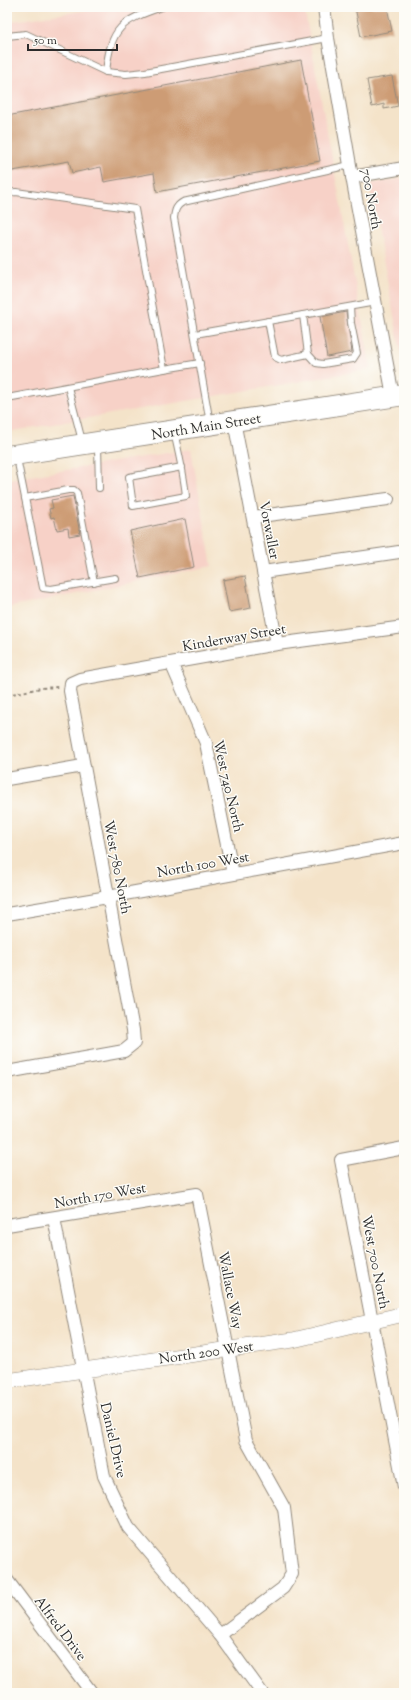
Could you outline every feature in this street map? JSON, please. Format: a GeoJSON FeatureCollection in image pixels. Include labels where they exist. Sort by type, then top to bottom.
{"type":"FeatureCollection","features":[{"type":"Feature","properties":{"kind":"highway","name":"North Main Street"},"geometry":{"type":"LineString","coordinates":[[12,455],[399,396]]}},
{"type":"Feature","properties":{"kind":"street","name":"700 North"},"geometry":{"type":"LineString","coordinates":[[324,7],[351,171],[376,302],[399,396]]}},
{"type":"Feature","properties":{"kind":"street"},"geometry":{"type":"LineString","coordinates":[[351,171],[404,168]]}},
{"type":"Feature","properties":{"kind":"street","name":"Vorwaller"},"geometry":{"type":"LineString","coordinates":[[234,421],[277,644]]}},
{"type":"Feature","properties":{"kind":"street"},"geometry":{"type":"LineString","coordinates":[[253,517],[388,499]]}},
{"type":"Feature","properties":{"kind":"street"},"geometry":{"type":"LineString","coordinates":[[263,572],[399,552]]}},
{"type":"Feature","properties":{"kind":"street","name":"Kinderway Street"},"geometry":{"type":"LineString","coordinates":[[71,683],[80,679],[277,644],[404,627]]}},
{"type":"Feature","properties":{"kind":"street","name":"West 740 North"},"geometry":{"type":"LineString","coordinates":[[171,664],[206,743],[233,874]]}},
{"type":"Feature","properties":{"kind":"street","name":"West 780 North"},"geometry":{"type":"LineString","coordinates":[[7,1072],[124,1051],[134,1043],[133,1030],[83,766],[70,691],[71,683]]}},
{"type":"Feature","properties":{"kind":"street"},"geometry":{"type":"LineString","coordinates":[[7,779],[83,766]]}},
{"type":"Feature","properties":{"kind":"street","name":"North 100 West"},"geometry":{"type":"LineString","coordinates":[[7,914],[404,843]]}},
{"type":"Feature","properties":{"kind":"street","name":"West 700 North"},"geometry":{"type":"LineString","coordinates":[[404,1148],[341,1160],[404,1487]]}},
{"type":"Feature","properties":{"kind":"street","name":"North 170 West"},"geometry":{"type":"LineString","coordinates":[[7,1225],[197,1194]]}},
{"type":"Feature","properties":{"kind":"street","name":"Wallace Way"},"geometry":{"type":"LineString","coordinates":[[197,1194],[246,1440],[284,1508],[292,1574],[283,1588],[220,1635]]}},
{"type":"Feature","properties":{"kind":"street","name":"Daniel Drive"},"geometry":{"type":"LineString","coordinates":[[54,1218],[104,1476],[128,1527],[220,1635],[262,1693]]}},
{"type":"Feature","properties":{"kind":"street","name":"North 200 West"},"geometry":{"type":"LineString","coordinates":[[7,1381],[228,1348],[293,1340],[372,1320],[404,1314]]}},
{"type":"Feature","properties":{"kind":"street","name":"Alfred Drive"},"geometry":{"type":"LineString","coordinates":[[7,1580],[92,1693]]}},
{"type":"Feature","properties":{"kind":"lane"},"geometry":{"type":"LineString","coordinates":[[106,72],[108,52],[118,30],[126,22],[162,7]]}},
{"type":"Feature","properties":{"kind":"lane"},"geometry":{"type":"LineString","coordinates":[[7,36],[26,34],[106,72],[126,74],[145,72],[328,38]]}},
{"type":"Feature","properties":{"kind":"lane"},"geometry":{"type":"LineString","coordinates":[[211,425],[174,218],[177,206],[182,202],[351,171]]}},
{"type":"Feature","properties":{"kind":"lane"},"geometry":{"type":"LineString","coordinates":[[7,193],[16,192],[135,209],[164,369]]}},
{"type":"Feature","properties":{"kind":"lane"},"geometry":{"type":"LineString","coordinates":[[195,334],[376,302]]}},
{"type":"Feature","properties":{"kind":"lane"},"geometry":{"type":"LineString","coordinates":[[302,315],[308,354],[316,363],[323,364],[353,358],[357,353],[351,323],[350,307]]}},
{"type":"Feature","properties":{"kind":"lane"},"geometry":{"type":"LineString","coordinates":[[268,321],[275,357],[281,360],[308,354]]}},
{"type":"Feature","properties":{"kind":"lane"},"geometry":{"type":"LineString","coordinates":[[7,398],[200,363]]}},
{"type":"Feature","properties":{"kind":"lane"},"geometry":{"type":"LineString","coordinates":[[68,387],[90,443],[99,488]]}},
{"type":"Feature","properties":{"kind":"lane"},"geometry":{"type":"LineString","coordinates":[[174,431],[182,467],[186,496],[134,506],[129,478],[182,467]]}},
{"type":"Feature","properties":{"kind":"lane"},"geometry":{"type":"LineString","coordinates":[[12,455],[25,498],[43,588],[51,589],[116,578]]}},
{"type":"Feature","properties":{"kind":"lane"},"geometry":{"type":"LineString","coordinates":[[25,498],[68,490],[74,490],[77,493],[94,582]]}},
{"type":"Feature","properties":{"kind":"path"},"geometry":{"type":"LineString","coordinates":[[7,695],[40,688],[59,687],[71,683]]}},
{"type":"Feature","properties":{"kind":"shaded area"},"geometry":{"type":"Polygon","coordinates":[[[108,7],[304,7],[371,369],[7,432],[7,22],[108,7]]]}},
{"type":"Feature","properties":{"kind":"shaded area"},"geometry":{"type":"Polygon","coordinates":[[[404,178],[404,369],[369,184],[404,178]]]}},
{"type":"Feature","properties":{"kind":"shaded area"},"geometry":{"type":"Polygon","coordinates":[[[191,449],[212,566],[7,608],[7,480],[191,449]]]}},
{"type":"Feature","properties":{"kind":"building"},"geometry":{"type":"Polygon","coordinates":[[[355,7],[387,7],[392,31],[361,37],[355,7]]]}},
{"type":"Feature","properties":{"kind":"building"},"geometry":{"type":"Polygon","coordinates":[[[301,60],[320,161],[157,192],[154,173],[104,182],[101,167],[72,173],[69,161],[7,172],[7,116],[301,60]]]}},
{"type":"Feature","properties":{"kind":"building"},"geometry":{"type":"Polygon","coordinates":[[[392,76],[398,106],[384,109],[384,104],[372,107],[367,80],[392,76]]]}},
{"type":"Feature","properties":{"kind":"building"},"geometry":{"type":"Polygon","coordinates":[[[346,312],[352,352],[327,357],[320,317],[346,312]]]}},
{"type":"Feature","properties":{"kind":"building"},"geometry":{"type":"Polygon","coordinates":[[[73,496],[80,534],[69,536],[68,528],[57,530],[54,517],[51,518],[49,509],[53,508],[51,500],[73,496]]]}},
{"type":"Feature","properties":{"kind":"building"},"geometry":{"type":"Polygon","coordinates":[[[185,519],[194,567],[140,578],[130,531],[185,519]]]}},
{"type":"Feature","properties":{"kind":"building"},"geometry":{"type":"Polygon","coordinates":[[[245,576],[251,608],[229,612],[223,580],[245,576]]]}}]}
